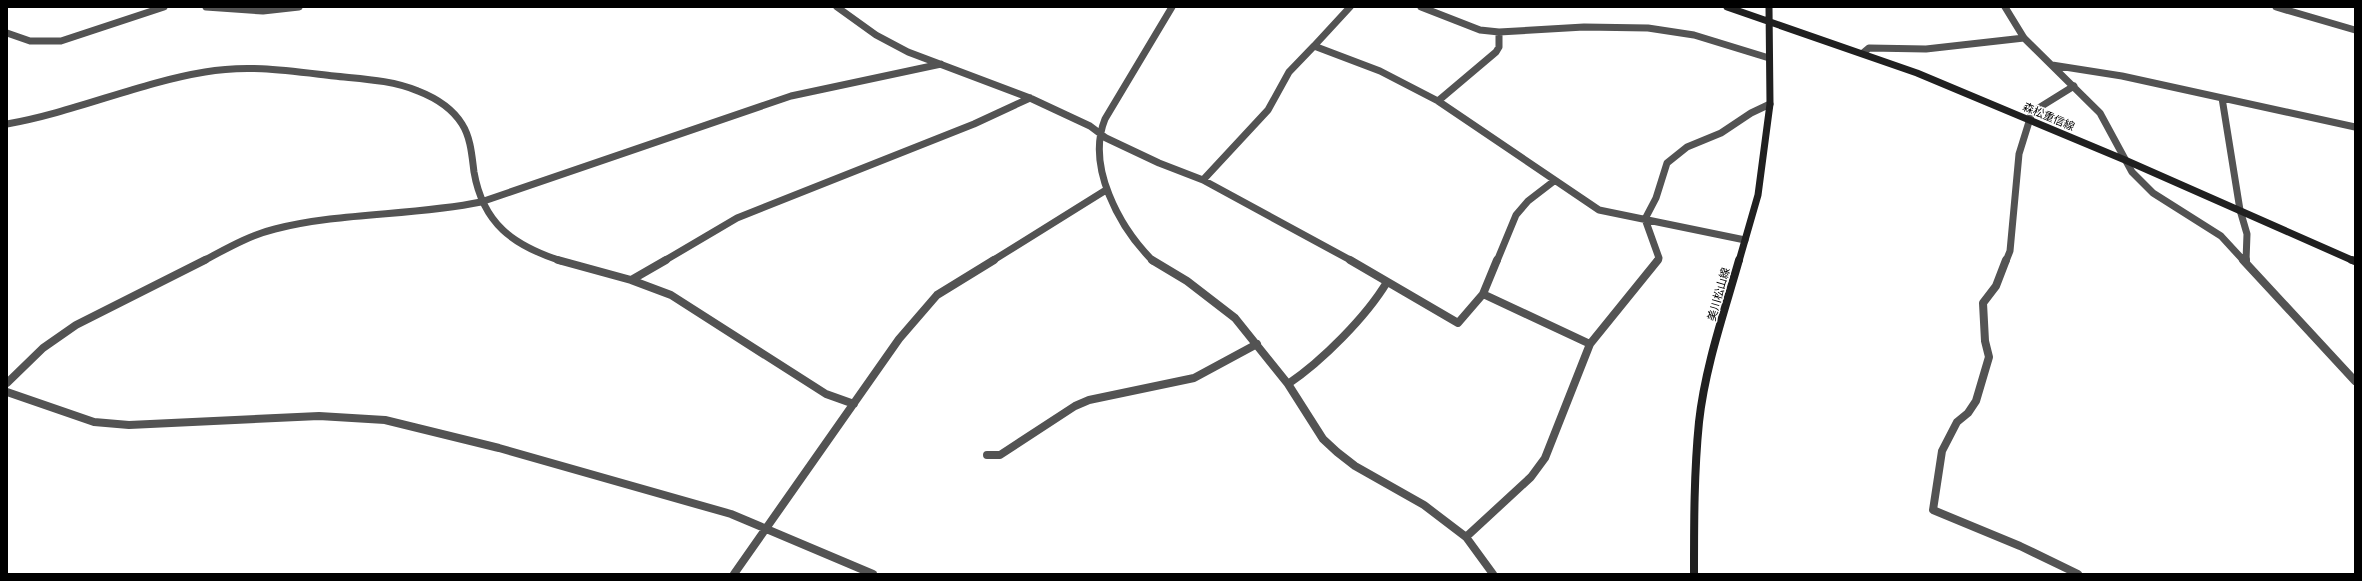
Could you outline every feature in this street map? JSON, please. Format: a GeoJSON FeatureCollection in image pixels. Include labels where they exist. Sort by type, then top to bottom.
{"type":"FeatureCollection","features":[{"type":"Feature","properties":{"kind":"main road","name":"森松重信線"},"geometry":{"type":"LineString","coordinates":[[1727,7],[1863,53],[2028,119],[2355,261]]}},
{"type":"Feature","properties":{"kind":"main road","name":"美川松山線"},"geometry":{"type":"LineString","coordinates":[[1694,574],[1694,504],[1699,421],[1710,359],[1758,195],[1770,104],[1768,21],[1770,7]]}},
{"type":"Feature","properties":{"kind":"street"},"geometry":{"type":"LineString","coordinates":[[7,33],[30,41],[61,41],[164,7]]}},
{"type":"Feature","properties":{"kind":"street"},"geometry":{"type":"LineString","coordinates":[[206,7],[263,11],[300,7]]}},
{"type":"Feature","properties":{"kind":"street"},"geometry":{"type":"LineString","coordinates":[[838,7],[876,35],[908,52],[1030,98],[1090,126],[1099,134],[1159,163],[1203,180],[1337,252],[1458,323],[1483,294],[1516,215],[1528,200],[1554,181]]}},
{"type":"Feature","properties":{"kind":"street"},"geometry":{"type":"LineString","coordinates":[[1172,7],[1105,118],[1099,134],[1100,161],[1106,190],[1139,247],[1155,263],[1188,281],[1235,318],[1288,384],[1323,439],[1355,466],[1424,505],[1466,537],[1493,574]]}},
{"type":"Feature","properties":{"kind":"street"},"geometry":{"type":"LineString","coordinates":[[1203,180],[1268,110],[1289,72],[1350,7]]}},
{"type":"Feature","properties":{"kind":"street"},"geometry":{"type":"LineString","coordinates":[[1421,7],[1480,30],[1499,32],[1630,26],[1656,28],[1714,41],[1769,58]]}},
{"type":"Feature","properties":{"kind":"street"},"geometry":{"type":"LineString","coordinates":[[2005,7],[2024,38],[2100,113],[2132,172],[2153,193],[2205,224],[2221,236],[2355,380]]}},
{"type":"Feature","properties":{"kind":"street"},"geometry":{"type":"LineString","coordinates":[[2276,7],[2355,30]]}},
{"type":"Feature","properties":{"kind":"street"},"geometry":{"type":"LineString","coordinates":[[1438,101],[1496,52],[1499,47],[1499,32]]}},
{"type":"Feature","properties":{"kind":"street"},"geometry":{"type":"LineString","coordinates":[[1863,53],[1869,48],[1884,50],[1965,45],[2024,38]]}},
{"type":"Feature","properties":{"kind":"street"},"geometry":{"type":"LineString","coordinates":[[1314,46],[1380,71],[1438,101],[1554,181],[1599,210],[1745,240]]}},
{"type":"Feature","properties":{"kind":"street"},"geometry":{"type":"LineString","coordinates":[[7,383],[43,348],[76,325],[240,242],[274,229],[308,222],[456,207],[481,202],[791,96],[941,64]]}},
{"type":"Feature","properties":{"kind":"street"},"geometry":{"type":"LineString","coordinates":[[2052,65],[2122,76],[2355,127]]}},
{"type":"Feature","properties":{"kind":"street"},"geometry":{"type":"LineString","coordinates":[[7,124],[77,108],[157,83],[226,69],[264,69],[380,81],[412,87],[436,99],[456,114],[467,135],[481,202],[491,221],[508,236],[529,249],[633,279],[672,296],[826,394],[854,404]]}},
{"type":"Feature","properties":{"kind":"street"},"geometry":{"type":"LineString","coordinates":[[2074,86],[2032,112],[2028,119],[2019,154],[2010,251],[1996,286],[1983,303],[1985,341],[1989,357],[1976,401],[1968,413],[1957,422],[1942,451],[1933,510],[2020,546],[2078,574]]}},
{"type":"Feature","properties":{"kind":"street"},"geometry":{"type":"LineString","coordinates":[[633,279],[737,218],[974,124],[1030,98]]}},
{"type":"Feature","properties":{"kind":"street"},"geometry":{"type":"LineString","coordinates":[[2222,98],[2240,210],[2247,234],[2246,263]]}},
{"type":"Feature","properties":{"kind":"street"},"geometry":{"type":"LineString","coordinates":[[1466,537],[1530,477],[1545,458],[1590,344],[1659,258],[1645,219],[1656,198],[1666,163],[1687,147],[1721,133],[1751,113],[1770,104]]}},
{"type":"Feature","properties":{"kind":"street"},"geometry":{"type":"LineString","coordinates":[[734,574],[899,339],[937,295],[1106,190]]}},
{"type":"Feature","properties":{"kind":"street"},"geometry":{"type":"LineString","coordinates":[[1288,384],[1306,372],[1374,304],[1386,282]]}},
{"type":"Feature","properties":{"kind":"street"},"geometry":{"type":"LineString","coordinates":[[1483,294],[1590,344]]}},
{"type":"Feature","properties":{"kind":"street"},"geometry":{"type":"LineString","coordinates":[[986,455],[1000,455],[1075,406],[1089,400],[1194,378],[1257,344]]}},
{"type":"Feature","properties":{"kind":"street"},"geometry":{"type":"LineString","coordinates":[[7,392],[94,422],[122,424],[319,416],[385,420],[499,448],[731,514],[873,574]]}}]}
